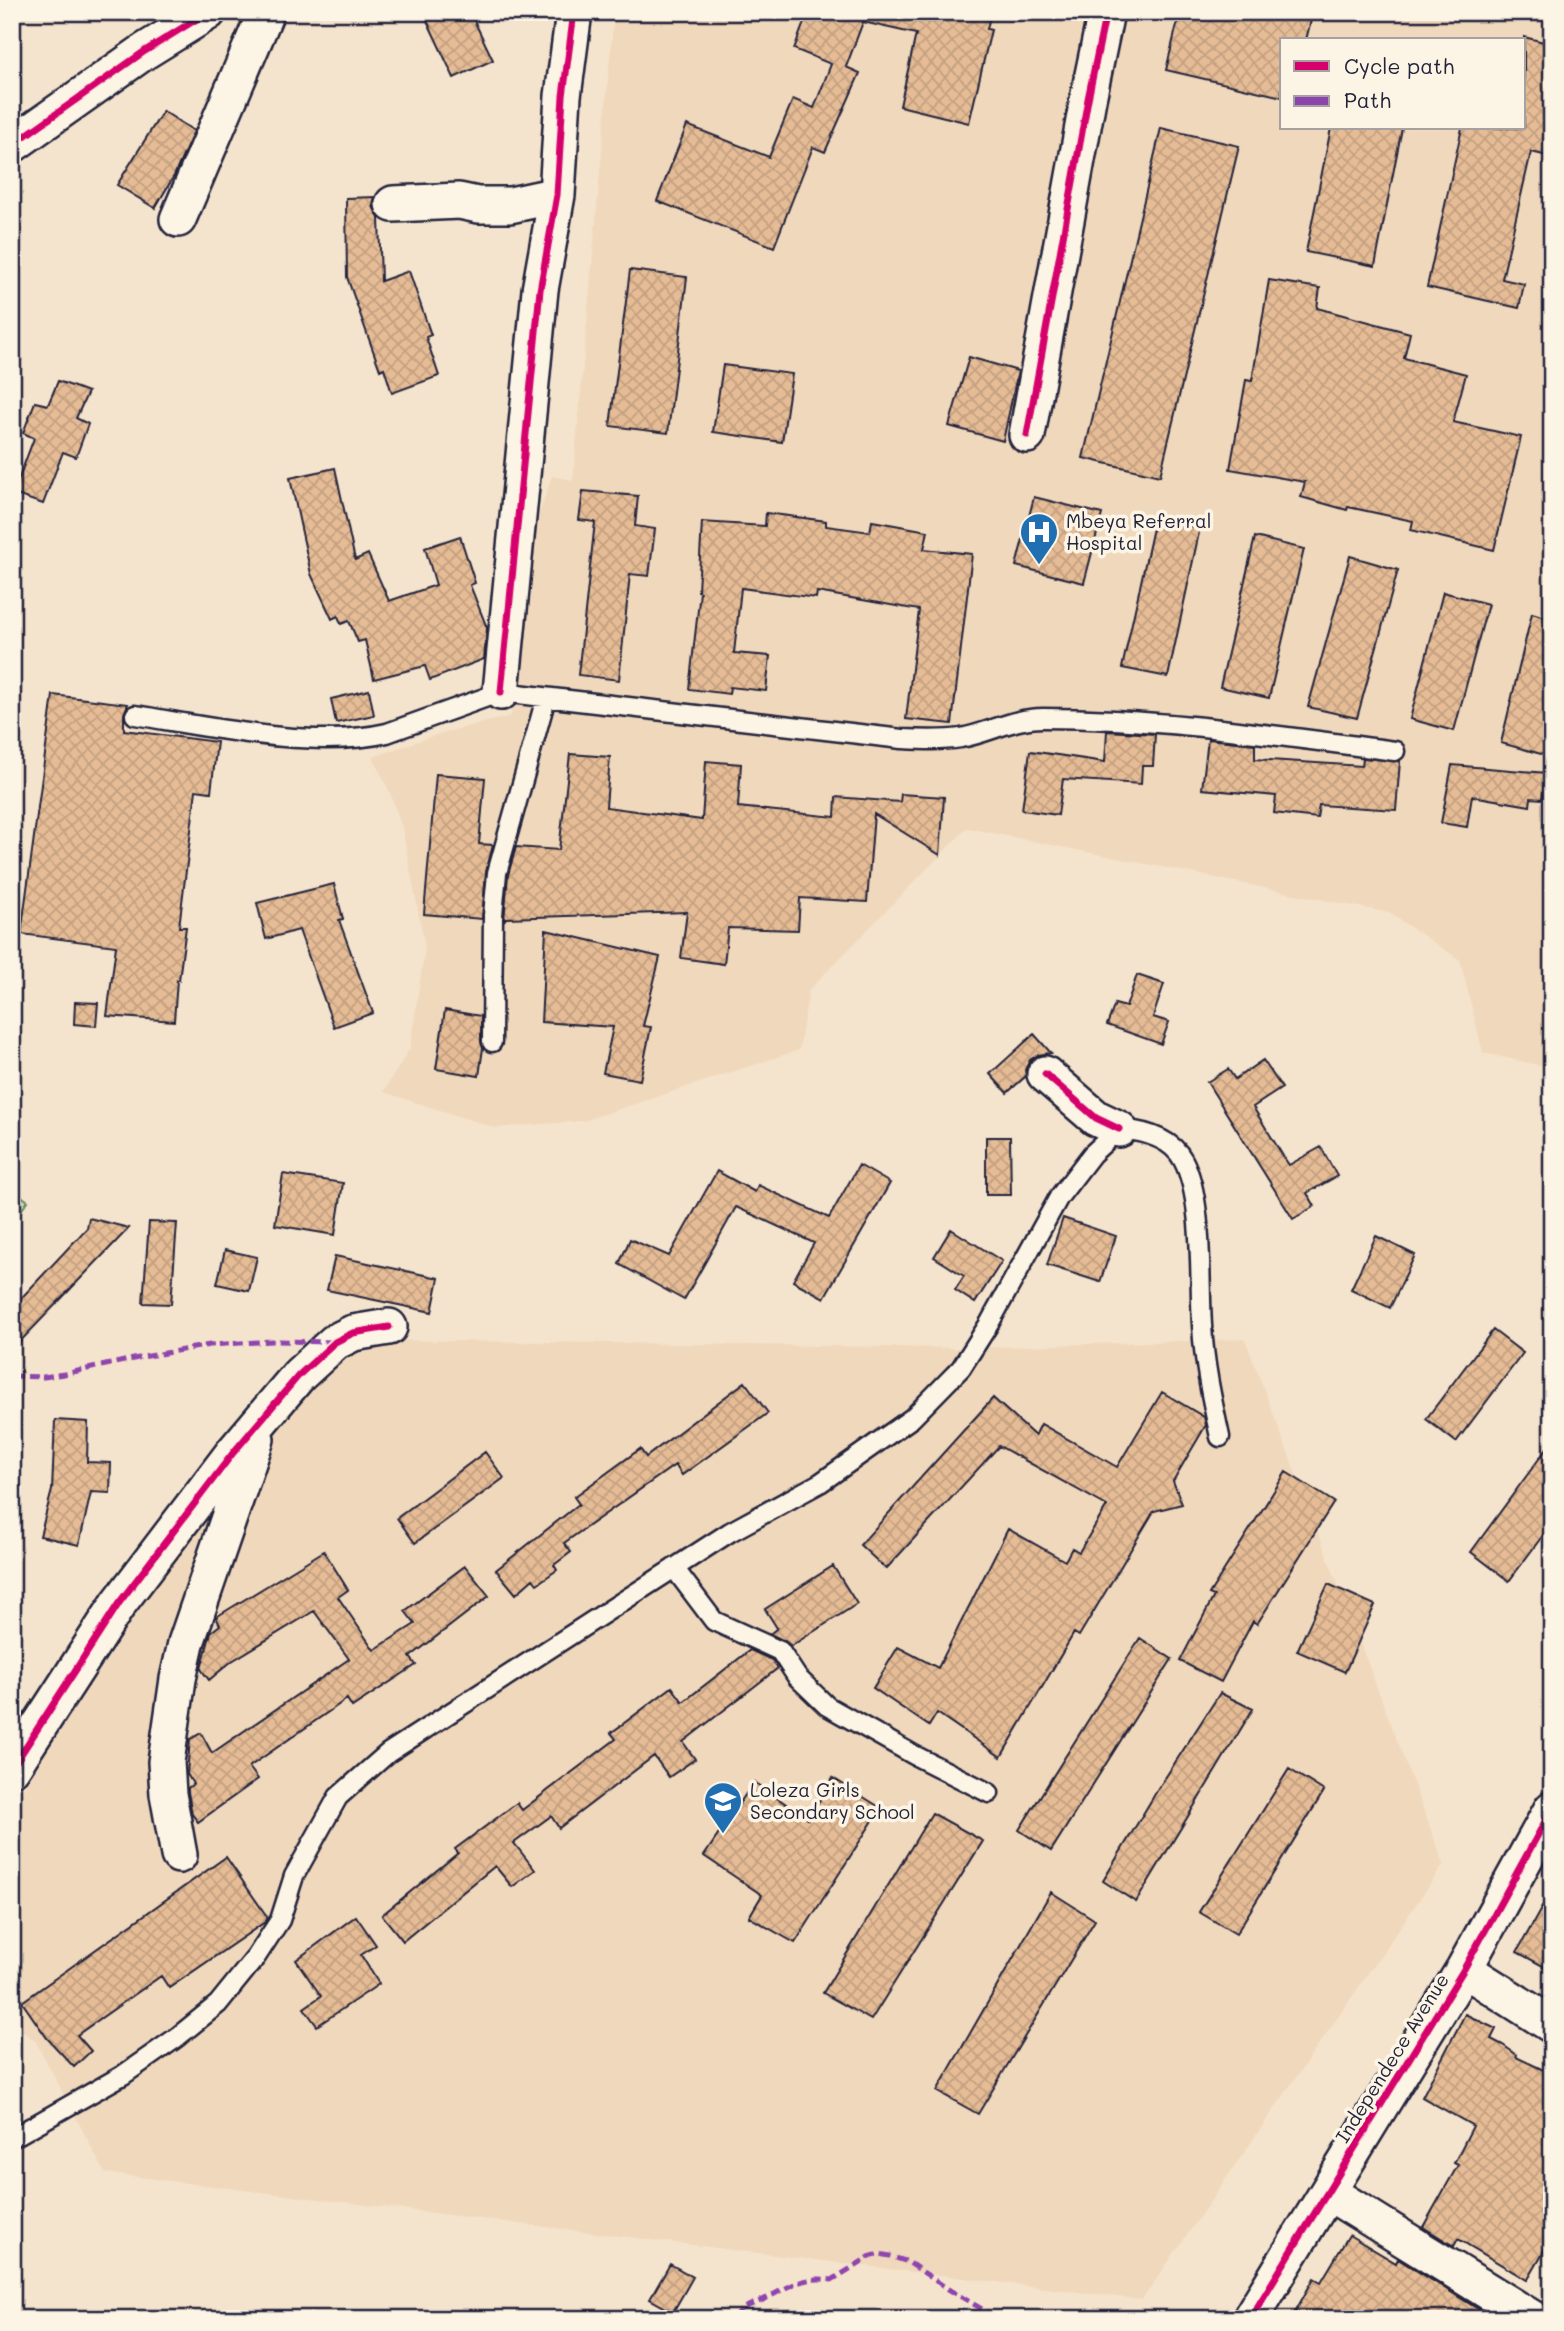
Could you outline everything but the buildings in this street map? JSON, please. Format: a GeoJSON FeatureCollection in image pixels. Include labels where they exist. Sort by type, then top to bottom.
{"type":"FeatureCollection","features":[{"type":"Feature","properties":{"kind":"street"},"geometry":{"type":"LineString","coordinates":[[12,145],[145,51],[208,12]]}},
{"type":"Feature","properties":{"kind":"street"},"geometry":{"type":"LineString","coordinates":[[178,219],[267,12]]}},
{"type":"Feature","properties":{"kind":"street"},"geometry":{"type":"LineString","coordinates":[[501,692],[540,290],[557,195],[563,96],[574,12]]}},
{"type":"Feature","properties":{"kind":"street"},"geometry":{"type":"LineString","coordinates":[[1027,435],[1106,12]]}},
{"type":"Feature","properties":{"kind":"street"},"geometry":{"type":"LineString","coordinates":[[393,204],[459,201],[478,205],[510,205],[557,195]]}},
{"type":"Feature","properties":{"kind":"street"},"geometry":{"type":"LineString","coordinates":[[1045,1074],[1096,1118],[1119,1129]]}},
{"type":"Feature","properties":{"kind":"street"},"geometry":{"type":"LineString","coordinates":[[12,1768],[119,1603],[233,1453],[299,1375],[335,1342],[354,1333],[389,1327]]}},
{"type":"Feature","properties":{"kind":"street"},"geometry":{"type":"LineString","coordinates":[[179,1855],[166,1762],[178,1678],[186,1643],[263,1418]]}},
{"type":"Feature","properties":{"kind":"street","name":"Independece Avenue"},"geometry":{"type":"LineString","coordinates":[[1250,2319],[1464,1969],[1552,1809]]}},
{"type":"Feature","properties":{"kind":"street"},"geometry":{"type":"LineString","coordinates":[[1464,1969],[1552,2025]]}},
{"type":"Feature","properties":{"kind":"street"},"geometry":{"type":"LineString","coordinates":[[1328,2192],[1533,2319]]}},
{"type":"Feature","properties":{"kind":"street"},"geometry":{"type":"LineString","coordinates":[[1540,2319],[1552,2299]]}},
{"type":"Feature","properties":{"kind":"lane"},"geometry":{"type":"LineString","coordinates":[[135,715],[258,734],[310,738],[371,737],[501,692],[902,739],[934,741],[962,738],[1015,720],[1041,718],[1157,723],[1395,751]]}},
{"type":"Feature","properties":{"kind":"lane"},"geometry":{"type":"LineString","coordinates":[[492,1042],[493,915],[497,873],[546,698]]}},
{"type":"Feature","properties":{"kind":"lane"},"geometry":{"type":"LineString","coordinates":[[12,2138],[123,2075],[218,2004],[256,1957],[280,1920],[294,1876],[338,1797],[388,1754],[730,1532],[820,1483],[912,1418],[961,1368],[989,1324],[1059,1197],[1092,1154],[1119,1129],[1138,1131],[1166,1141],[1183,1160],[1193,1192],[1206,1374],[1220,1437]]}},
{"type":"Feature","properties":{"kind":"lane"},"geometry":{"type":"LineString","coordinates":[[674,1568],[714,1621],[780,1651],[797,1677],[827,1706],[989,1793]]}},
{"type":"Feature","properties":{"kind":"shaded area","name":"Mbeya Referral Hospital"},"geometry":{"type":"Polygon","coordinates":[[[614,12],[1511,12],[1552,22],[1552,1068],[1483,1053],[1460,960],[1389,913],[967,828],[809,990],[799,1050],[583,1121],[495,1128],[383,1092],[410,1048],[425,947],[402,828],[390,793],[373,757],[438,734],[511,716],[522,597],[532,535],[552,476],[573,480],[614,12]]]}},
{"type":"Feature","properties":{"kind":"shaded area","name":"Loleza Girls Secondary School"},"geometry":{"type":"Polygon","coordinates":[[[314,1339],[962,1348],[1245,1339],[1444,1864],[1142,2300],[105,2173],[36,2042],[12,2022],[12,1806],[314,1339]]]}},
{"type":"Feature","properties":{"kind":"green space"},"geometry":{"type":"Polygon","coordinates":[[[12,1189],[28,1201],[12,1223],[12,1189]]]}},
{"type":"Feature","properties":{"kind":"marked path"},"geometry":{"type":"LineString","coordinates":[[12,1376],[44,1377],[64,1374],[210,1345],[273,1341],[335,1342]]}},
{"type":"Feature","properties":{"kind":"marked path"},"geometry":{"type":"LineString","coordinates":[[735,2319],[745,2308],[791,2286],[813,2279],[832,2280],[869,2257],[879,2254],[908,2262],[999,2319]]}},
{"type":"Feature","properties":{"kind":"cycle path"},"geometry":{"type":"LineString","coordinates":[[12,145],[145,51],[208,12]]}},
{"type":"Feature","properties":{"kind":"cycle path"},"geometry":{"type":"LineString","coordinates":[[501,692],[540,290],[557,195],[563,96],[574,12]]}},
{"type":"Feature","properties":{"kind":"cycle path"},"geometry":{"type":"LineString","coordinates":[[1027,435],[1106,12]]}},
{"type":"Feature","properties":{"kind":"cycle path"},"geometry":{"type":"LineString","coordinates":[[1045,1074],[1096,1118],[1119,1129]]}},
{"type":"Feature","properties":{"kind":"cycle path"},"geometry":{"type":"LineString","coordinates":[[12,1768],[119,1603],[233,1453],[299,1375],[335,1342],[353,1333],[389,1327]]}},
{"type":"Feature","properties":{"kind":"cycle path"},"geometry":{"type":"LineString","coordinates":[[1250,2319],[1464,1969],[1552,1809]]}},
{"type":"Feature","properties":{"kind":"place","name":"Mbeya Referral Hospital"},"geometry":{"type":"Point","coordinates":[1039,566]}},
{"type":"Feature","properties":{"kind":"place","name":"Loleza Girls Secondary School"},"geometry":{"type":"Point","coordinates":[723,1835]}}]}
